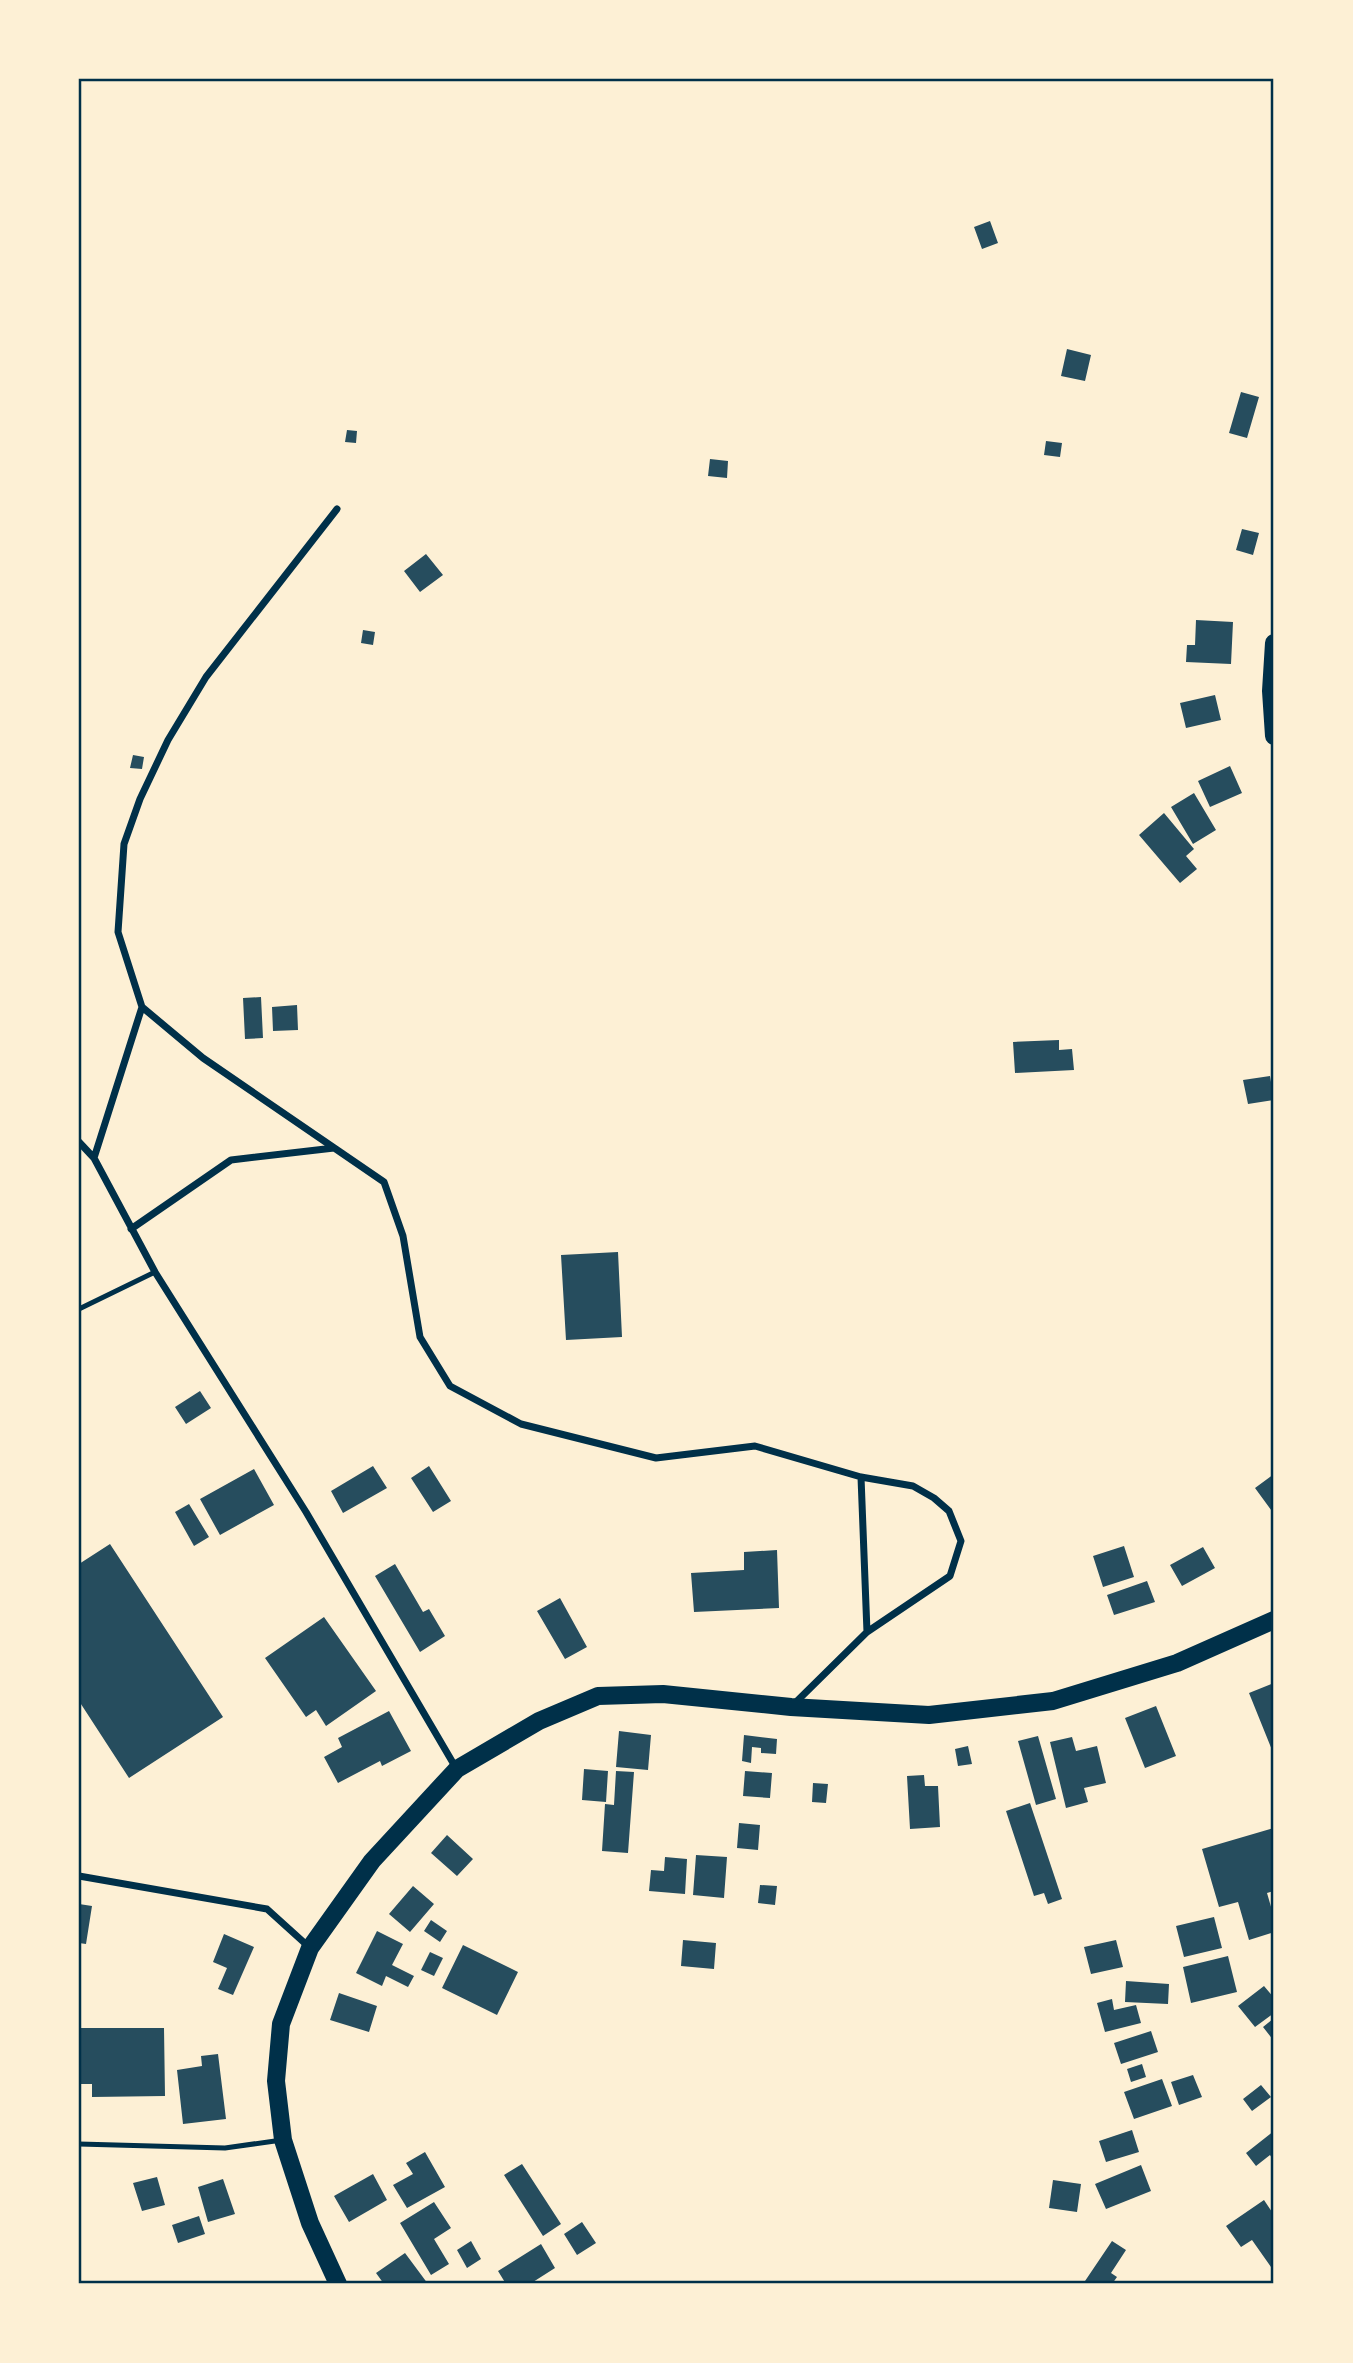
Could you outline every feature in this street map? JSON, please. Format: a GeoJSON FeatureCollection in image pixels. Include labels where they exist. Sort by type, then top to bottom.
{"type":"FeatureCollection","features":[{"type":"Feature","properties":{"kind":"main road"},"geometry":{"type":"LineString","coordinates":[[1274,643],[1271,691],[1274,736]]}},
{"type":"Feature","properties":{"kind":"main road"},"geometry":{"type":"LineString","coordinates":[[338,2284],[310,2223],[283,2140],[276,2081],[281,2024],[310,1948],[372,1861],[457,1769],[539,1721],[598,1696],[663,1694],[791,1707],[929,1715],[1053,1701],[1177,1663],[1274,1620]]}},
{"type":"Feature","properties":{"kind":"street"},"geometry":{"type":"LineString","coordinates":[[337,509],[206,677],[168,740],[140,799],[124,844],[118,932],[142,1007],[203,1058],[384,1182],[403,1236],[419,1337],[450,1386],[521,1424],[656,1458],[755,1446],[861,1477],[913,1486],[934,1498],[949,1511],[961,1541],[950,1576],[867,1632],[791,1707]]}},
{"type":"Feature","properties":{"kind":"street"},"geometry":{"type":"LineString","coordinates":[[94,1158],[142,1007]]}},
{"type":"Feature","properties":{"kind":"street"},"geometry":{"type":"LineString","coordinates":[[79,1142],[94,1158],[155,1272],[306,1512],[457,1769]]}},
{"type":"Feature","properties":{"kind":"street"},"geometry":{"type":"LineString","coordinates":[[131,1229],[231,1160],[334,1148]]}},
{"type":"Feature","properties":{"kind":"street"},"geometry":{"type":"LineString","coordinates":[[861,1477],[867,1632]]}},
{"type":"Feature","properties":{"kind":"street"},"geometry":{"type":"LineString","coordinates":[[79,1875],[267,1909],[310,1948]]}},
{"type":"Feature","properties":{"kind":"lane"},"geometry":{"type":"LineString","coordinates":[[79,1309],[155,1272]]}},
{"type":"Feature","properties":{"kind":"lane"},"geometry":{"type":"LineString","coordinates":[[79,2144],[225,2147],[283,2140]]}},
{"type":"Feature","properties":{"kind":"building"},"geometry":{"type":"Polygon","coordinates":[[[990,221],[998,243],[982,249],[974,227],[990,221]]]}},
{"type":"Feature","properties":{"kind":"building"},"geometry":{"type":"Polygon","coordinates":[[[1067,349],[1091,355],[1085,381],[1061,376],[1067,349]]]}},
{"type":"Feature","properties":{"kind":"building"},"geometry":{"type":"Polygon","coordinates":[[[1241,392],[1259,397],[1247,438],[1229,433],[1241,392]]]}},
{"type":"Feature","properties":{"kind":"building"},"geometry":{"type":"Polygon","coordinates":[[[347,430],[357,431],[356,443],[345,442],[347,430]]]}},
{"type":"Feature","properties":{"kind":"building"},"geometry":{"type":"Polygon","coordinates":[[[1046,441],[1062,443],[1060,457],[1044,455],[1046,441]]]}},
{"type":"Feature","properties":{"kind":"building"},"geometry":{"type":"Polygon","coordinates":[[[710,459],[728,461],[727,478],[708,476],[710,459]]]}},
{"type":"Feature","properties":{"kind":"building"},"geometry":{"type":"Polygon","coordinates":[[[1242,529],[1259,533],[1253,555],[1236,550],[1242,529]]]}},
{"type":"Feature","properties":{"kind":"building"},"geometry":{"type":"Polygon","coordinates":[[[426,554],[443,575],[420,592],[404,571],[426,554]]]}},
{"type":"Feature","properties":{"kind":"building"},"geometry":{"type":"Polygon","coordinates":[[[1196,620],[1233,622],[1231,664],[1186,662],[1187,645],[1195,645],[1196,620]]]}},
{"type":"Feature","properties":{"kind":"building"},"geometry":{"type":"Polygon","coordinates":[[[363,630],[375,632],[373,645],[361,643],[363,630]]]}},
{"type":"Feature","properties":{"kind":"building"},"geometry":{"type":"Polygon","coordinates":[[[1215,695],[1221,720],[1186,728],[1180,703],[1215,695]]]}},
{"type":"Feature","properties":{"kind":"building"},"geometry":{"type":"Polygon","coordinates":[[[133,755],[144,757],[142,769],[130,768],[133,755]]]}},
{"type":"Feature","properties":{"kind":"building"},"geometry":{"type":"Polygon","coordinates":[[[1230,766],[1242,793],[1210,807],[1198,781],[1230,766]]]}},
{"type":"Feature","properties":{"kind":"building"},"geometry":{"type":"Polygon","coordinates":[[[1194,793],[1216,830],[1193,844],[1171,807],[1194,793]]]}},
{"type":"Feature","properties":{"kind":"building"},"geometry":{"type":"Polygon","coordinates":[[[1164,813],[1194,849],[1186,856],[1197,869],[1180,883],[1139,835],[1164,813]]]}},
{"type":"Feature","properties":{"kind":"building"},"geometry":{"type":"Polygon","coordinates":[[[261,997],[263,1038],[245,1039],[243,998],[261,997]]]}},
{"type":"Feature","properties":{"kind":"building"},"geometry":{"type":"Polygon","coordinates":[[[297,1005],[298,1030],[273,1031],[272,1007],[297,1005]]]}},
{"type":"Feature","properties":{"kind":"building"},"geometry":{"type":"Polygon","coordinates":[[[1059,1040],[1059,1050],[1072,1049],[1074,1070],[1015,1073],[1013,1042],[1059,1040]]]}},
{"type":"Feature","properties":{"kind":"building"},"geometry":{"type":"Polygon","coordinates":[[[1270,1076],[1274,1100],[1248,1104],[1243,1080],[1270,1076]]]}},
{"type":"Feature","properties":{"kind":"building"},"geometry":{"type":"Polygon","coordinates":[[[618,1252],[622,1337],[566,1340],[561,1255],[618,1252]]]}},
{"type":"Feature","properties":{"kind":"building"},"geometry":{"type":"Polygon","coordinates":[[[200,1391],[211,1408],[186,1424],[175,1407],[200,1391]]]}},
{"type":"Feature","properties":{"kind":"building"},"geometry":{"type":"Polygon","coordinates":[[[373,1466],[387,1488],[343,1513],[331,1491],[373,1466]]]}},
{"type":"Feature","properties":{"kind":"building"},"geometry":{"type":"Polygon","coordinates":[[[429,1466],[451,1501],[433,1512],[411,1478],[429,1466]]]}},
{"type":"Feature","properties":{"kind":"building"},"geometry":{"type":"Polygon","coordinates":[[[254,1469],[274,1505],[220,1535],[200,1499],[254,1469]]]}},
{"type":"Feature","properties":{"kind":"building"},"geometry":{"type":"Polygon","coordinates":[[[1274,1474],[1274,1514],[1255,1488],[1274,1474]]]}},
{"type":"Feature","properties":{"kind":"building"},"geometry":{"type":"Polygon","coordinates":[[[189,1504],[209,1537],[194,1546],[175,1512],[189,1504]]]}},
{"type":"Feature","properties":{"kind":"building"},"geometry":{"type":"Polygon","coordinates":[[[110,1544],[223,1717],[129,1778],[79,1701],[79,1564],[110,1544]]]}},
{"type":"Feature","properties":{"kind":"building"},"geometry":{"type":"Polygon","coordinates":[[[1124,1546],[1134,1577],[1103,1587],[1093,1556],[1124,1546]]]}},
{"type":"Feature","properties":{"kind":"building"},"geometry":{"type":"Polygon","coordinates":[[[1203,1547],[1215,1568],[1182,1586],[1170,1565],[1203,1547]]]}},
{"type":"Feature","properties":{"kind":"building"},"geometry":{"type":"Polygon","coordinates":[[[777,1550],[779,1608],[694,1612],[691,1573],[744,1570],[744,1552],[777,1550]]]}},
{"type":"Feature","properties":{"kind":"building"},"geometry":{"type":"Polygon","coordinates":[[[395,1564],[423,1612],[429,1609],[445,1636],[420,1652],[375,1576],[395,1564]]]}},
{"type":"Feature","properties":{"kind":"building"},"geometry":{"type":"Polygon","coordinates":[[[1147,1581],[1155,1602],[1114,1615],[1107,1595],[1147,1581]]]}},
{"type":"Feature","properties":{"kind":"building"},"geometry":{"type":"Polygon","coordinates":[[[560,1598],[587,1647],[565,1659],[537,1611],[560,1598]]]}},
{"type":"Feature","properties":{"kind":"building"},"geometry":{"type":"Polygon","coordinates":[[[324,1617],[376,1691],[326,1726],[316,1710],[306,1717],[265,1658],[324,1617]]]}},
{"type":"Feature","properties":{"kind":"building"},"geometry":{"type":"Polygon","coordinates":[[[1274,1683],[1274,1755],[1249,1693],[1274,1683]]]}},
{"type":"Feature","properties":{"kind":"building"},"geometry":{"type":"Polygon","coordinates":[[[1156,1706],[1176,1756],[1145,1768],[1125,1718],[1156,1706]]]}},
{"type":"Feature","properties":{"kind":"building"},"geometry":{"type":"Polygon","coordinates":[[[389,1711],[411,1751],[382,1766],[380,1761],[338,1783],[324,1757],[342,1747],[338,1738],[389,1711]]]}},
{"type":"Feature","properties":{"kind":"building"},"geometry":{"type":"Polygon","coordinates":[[[619,1731],[651,1735],[648,1770],[616,1767],[619,1731]]]}},
{"type":"Feature","properties":{"kind":"building"},"geometry":{"type":"Polygon","coordinates":[[[744,1735],[777,1739],[776,1754],[761,1753],[761,1748],[752,1747],[751,1763],[742,1761],[744,1735]]]}},
{"type":"Feature","properties":{"kind":"building"},"geometry":{"type":"Polygon","coordinates":[[[1038,1736],[1056,1799],[1036,1805],[1018,1741],[1038,1736]]]}},
{"type":"Feature","properties":{"kind":"building"},"geometry":{"type":"Polygon","coordinates":[[[1072,1737],[1076,1751],[1097,1746],[1106,1783],[1084,1788],[1088,1802],[1066,1808],[1050,1742],[1072,1737]]]}},
{"type":"Feature","properties":{"kind":"building"},"geometry":{"type":"Polygon","coordinates":[[[968,1746],[972,1764],[958,1766],[955,1749],[968,1746]]]}},
{"type":"Feature","properties":{"kind":"building"},"geometry":{"type":"Polygon","coordinates":[[[584,1769],[608,1771],[606,1802],[582,1800],[584,1769]]]}},
{"type":"Feature","properties":{"kind":"building"},"geometry":{"type":"Polygon","coordinates":[[[616,1771],[634,1772],[628,1853],[602,1851],[605,1804],[614,1805],[616,1771]]]}},
{"type":"Feature","properties":{"kind":"building"},"geometry":{"type":"Polygon","coordinates":[[[745,1771],[772,1773],[770,1798],[743,1796],[745,1771]]]}},
{"type":"Feature","properties":{"kind":"building"},"geometry":{"type":"Polygon","coordinates":[[[924,1775],[925,1786],[938,1786],[940,1827],[910,1829],[907,1776],[924,1775]]]}},
{"type":"Feature","properties":{"kind":"building"},"geometry":{"type":"Polygon","coordinates":[[[813,1783],[828,1784],[826,1803],[812,1802],[813,1783]]]}},
{"type":"Feature","properties":{"kind":"building"},"geometry":{"type":"Polygon","coordinates":[[[1030,1803],[1062,1899],[1048,1904],[1044,1893],[1034,1896],[1006,1811],[1030,1803]]]}},
{"type":"Feature","properties":{"kind":"building"},"geometry":{"type":"Polygon","coordinates":[[[739,1823],[760,1825],[758,1850],[737,1848],[739,1823]]]}},
{"type":"Feature","properties":{"kind":"building"},"geometry":{"type":"Polygon","coordinates":[[[1274,1828],[1274,1891],[1267,1893],[1274,1917],[1274,1932],[1249,1940],[1238,1902],[1219,1907],[1202,1849],[1274,1828]]]}},
{"type":"Feature","properties":{"kind":"building"},"geometry":{"type":"Polygon","coordinates":[[[447,1835],[473,1859],[457,1876],[431,1853],[447,1835]]]}},
{"type":"Feature","properties":{"kind":"building"},"geometry":{"type":"Polygon","coordinates":[[[696,1855],[727,1857],[724,1898],[693,1895],[696,1855]]]}},
{"type":"Feature","properties":{"kind":"building"},"geometry":{"type":"Polygon","coordinates":[[[665,1857],[687,1859],[685,1894],[649,1891],[651,1870],[664,1871],[665,1857]]]}},
{"type":"Feature","properties":{"kind":"building"},"geometry":{"type":"Polygon","coordinates":[[[760,1885],[777,1886],[775,1905],[758,1903],[760,1885]]]}},
{"type":"Feature","properties":{"kind":"building"},"geometry":{"type":"Polygon","coordinates":[[[413,1886],[434,1904],[410,1932],[389,1914],[413,1886]]]}},
{"type":"Feature","properties":{"kind":"building"},"geometry":{"type":"Polygon","coordinates":[[[79,1904],[92,1906],[86,1944],[79,1943],[79,1904]]]}},
{"type":"Feature","properties":{"kind":"building"},"geometry":{"type":"Polygon","coordinates":[[[1214,1917],[1222,1948],[1184,1957],[1176,1926],[1214,1917]]]}},
{"type":"Feature","properties":{"kind":"building"},"geometry":{"type":"Polygon","coordinates":[[[431,1920],[447,1931],[440,1942],[424,1931],[431,1920]]]}},
{"type":"Feature","properties":{"kind":"building"},"geometry":{"type":"Polygon","coordinates":[[[377,1931],[403,1944],[392,1965],[414,1976],[408,1987],[386,1976],[382,1986],[356,1973],[377,1931]]]}},
{"type":"Feature","properties":{"kind":"building"},"geometry":{"type":"Polygon","coordinates":[[[224,1934],[254,1947],[233,1995],[218,1989],[227,1968],[213,1962],[224,1934]]]}},
{"type":"Feature","properties":{"kind":"building"},"geometry":{"type":"Polygon","coordinates":[[[683,1940],[716,1943],[714,1969],[681,1966],[683,1940]]]}},
{"type":"Feature","properties":{"kind":"building"},"geometry":{"type":"Polygon","coordinates":[[[1116,1940],[1123,1967],[1091,1974],[1084,1947],[1116,1940]]]}},
{"type":"Feature","properties":{"kind":"building"},"geometry":{"type":"Polygon","coordinates":[[[463,1945],[518,1972],[497,2015],[442,1988],[463,1945]]]}},
{"type":"Feature","properties":{"kind":"building"},"geometry":{"type":"Polygon","coordinates":[[[430,1952],[443,1958],[434,1976],[421,1970],[430,1952]]]}},
{"type":"Feature","properties":{"kind":"building"},"geometry":{"type":"Polygon","coordinates":[[[1228,1956],[1237,1992],[1191,2003],[1183,1967],[1228,1956]]]}},
{"type":"Feature","properties":{"kind":"building"},"geometry":{"type":"Polygon","coordinates":[[[1126,1981],[1169,1984],[1168,2004],[1125,2002],[1126,1981]]]}},
{"type":"Feature","properties":{"kind":"building"},"geometry":{"type":"Polygon","coordinates":[[[1264,1986],[1274,1998],[1274,2013],[1255,2027],[1238,2006],[1264,1986]]]}},
{"type":"Feature","properties":{"kind":"building"},"geometry":{"type":"Polygon","coordinates":[[[339,1993],[377,2006],[369,2032],[330,2020],[339,1993]]]}},
{"type":"Feature","properties":{"kind":"building"},"geometry":{"type":"Polygon","coordinates":[[[1112,1999],[1114,2010],[1136,2005],[1141,2023],[1105,2032],[1097,2003],[1112,1999]]]}},
{"type":"Feature","properties":{"kind":"building"},"geometry":{"type":"Polygon","coordinates":[[[1274,2018],[1274,2041],[1263,2027],[1274,2018]]]}},
{"type":"Feature","properties":{"kind":"building"},"geometry":{"type":"Polygon","coordinates":[[[79,2028],[164,2028],[165,2096],[92,2097],[92,2084],[79,2084],[79,2028]]]}},
{"type":"Feature","properties":{"kind":"building"},"geometry":{"type":"Polygon","coordinates":[[[1151,2031],[1158,2052],[1121,2064],[1114,2043],[1151,2031]]]}},
{"type":"Feature","properties":{"kind":"building"},"geometry":{"type":"Polygon","coordinates":[[[218,2054],[226,2119],[183,2124],[177,2070],[202,2066],[201,2056],[218,2054]]]}},
{"type":"Feature","properties":{"kind":"building"},"geometry":{"type":"Polygon","coordinates":[[[1142,2064],[1146,2077],[1131,2082],[1127,2069],[1142,2064]]]}},
{"type":"Feature","properties":{"kind":"building"},"geometry":{"type":"Polygon","coordinates":[[[1193,2075],[1202,2097],[1179,2105],[1171,2082],[1193,2075]]]}},
{"type":"Feature","properties":{"kind":"building"},"geometry":{"type":"Polygon","coordinates":[[[1162,2079],[1172,2106],[1134,2119],[1124,2092],[1162,2079]]]}},
{"type":"Feature","properties":{"kind":"building"},"geometry":{"type":"Polygon","coordinates":[[[1261,2085],[1271,2097],[1252,2111],[1243,2099],[1261,2085]]]}},
{"type":"Feature","properties":{"kind":"building"},"geometry":{"type":"Polygon","coordinates":[[[1132,2130],[1139,2152],[1106,2162],[1099,2141],[1132,2130]]]}},
{"type":"Feature","properties":{"kind":"building"},"geometry":{"type":"Polygon","coordinates":[[[1274,2131],[1274,2161],[1270,2155],[1256,2166],[1246,2153],[1274,2131]]]}},
{"type":"Feature","properties":{"kind":"building"},"geometry":{"type":"Polygon","coordinates":[[[425,2152],[445,2187],[407,2208],[393,2185],[413,2174],[406,2163],[425,2152]]]}},
{"type":"Feature","properties":{"kind":"building"},"geometry":{"type":"Polygon","coordinates":[[[522,2164],[561,2224],[543,2236],[504,2175],[522,2164]]]}},
{"type":"Feature","properties":{"kind":"building"},"geometry":{"type":"Polygon","coordinates":[[[1141,2165],[1151,2191],[1106,2209],[1095,2184],[1141,2165]]]}},
{"type":"Feature","properties":{"kind":"building"},"geometry":{"type":"Polygon","coordinates":[[[373,2174],[387,2200],[349,2222],[334,2196],[373,2174]]]}},
{"type":"Feature","properties":{"kind":"building"},"geometry":{"type":"Polygon","coordinates":[[[157,2177],[165,2205],[142,2211],[133,2183],[157,2177]]]}},
{"type":"Feature","properties":{"kind":"building"},"geometry":{"type":"Polygon","coordinates":[[[223,2179],[235,2214],[208,2222],[198,2187],[223,2179]]]}},
{"type":"Feature","properties":{"kind":"building"},"geometry":{"type":"Polygon","coordinates":[[[1053,2180],[1081,2184],[1077,2212],[1049,2208],[1053,2180]]]}},
{"type":"Feature","properties":{"kind":"building"},"geometry":{"type":"Polygon","coordinates":[[[1264,2200],[1274,2215],[1274,2265],[1271,2267],[1252,2240],[1241,2247],[1226,2226],[1264,2200]]]}},
{"type":"Feature","properties":{"kind":"building"},"geometry":{"type":"Polygon","coordinates":[[[434,2202],[451,2228],[434,2239],[449,2264],[431,2275],[400,2223],[434,2202]]]}},
{"type":"Feature","properties":{"kind":"building"},"geometry":{"type":"Polygon","coordinates":[[[199,2216],[205,2234],[178,2243],[172,2225],[199,2216]]]}},
{"type":"Feature","properties":{"kind":"building"},"geometry":{"type":"Polygon","coordinates":[[[582,2222],[596,2243],[577,2255],[564,2234],[582,2222]]]}},
{"type":"Feature","properties":{"kind":"building"},"geometry":{"type":"Polygon","coordinates":[[[471,2241],[481,2259],[467,2268],[457,2250],[471,2241]]]}},
{"type":"Feature","properties":{"kind":"building"},"geometry":{"type":"Polygon","coordinates":[[[1112,2241],[1126,2250],[1111,2273],[1117,2277],[1112,2284],[1083,2284],[1112,2241]]]}},
{"type":"Feature","properties":{"kind":"building"},"geometry":{"type":"Polygon","coordinates":[[[541,2244],[555,2268],[533,2282],[534,2284],[506,2284],[498,2271],[541,2244]]]}},
{"type":"Feature","properties":{"kind":"building"},"geometry":{"type":"Polygon","coordinates":[[[405,2253],[428,2284],[384,2284],[376,2273],[405,2253]]]}}]}
